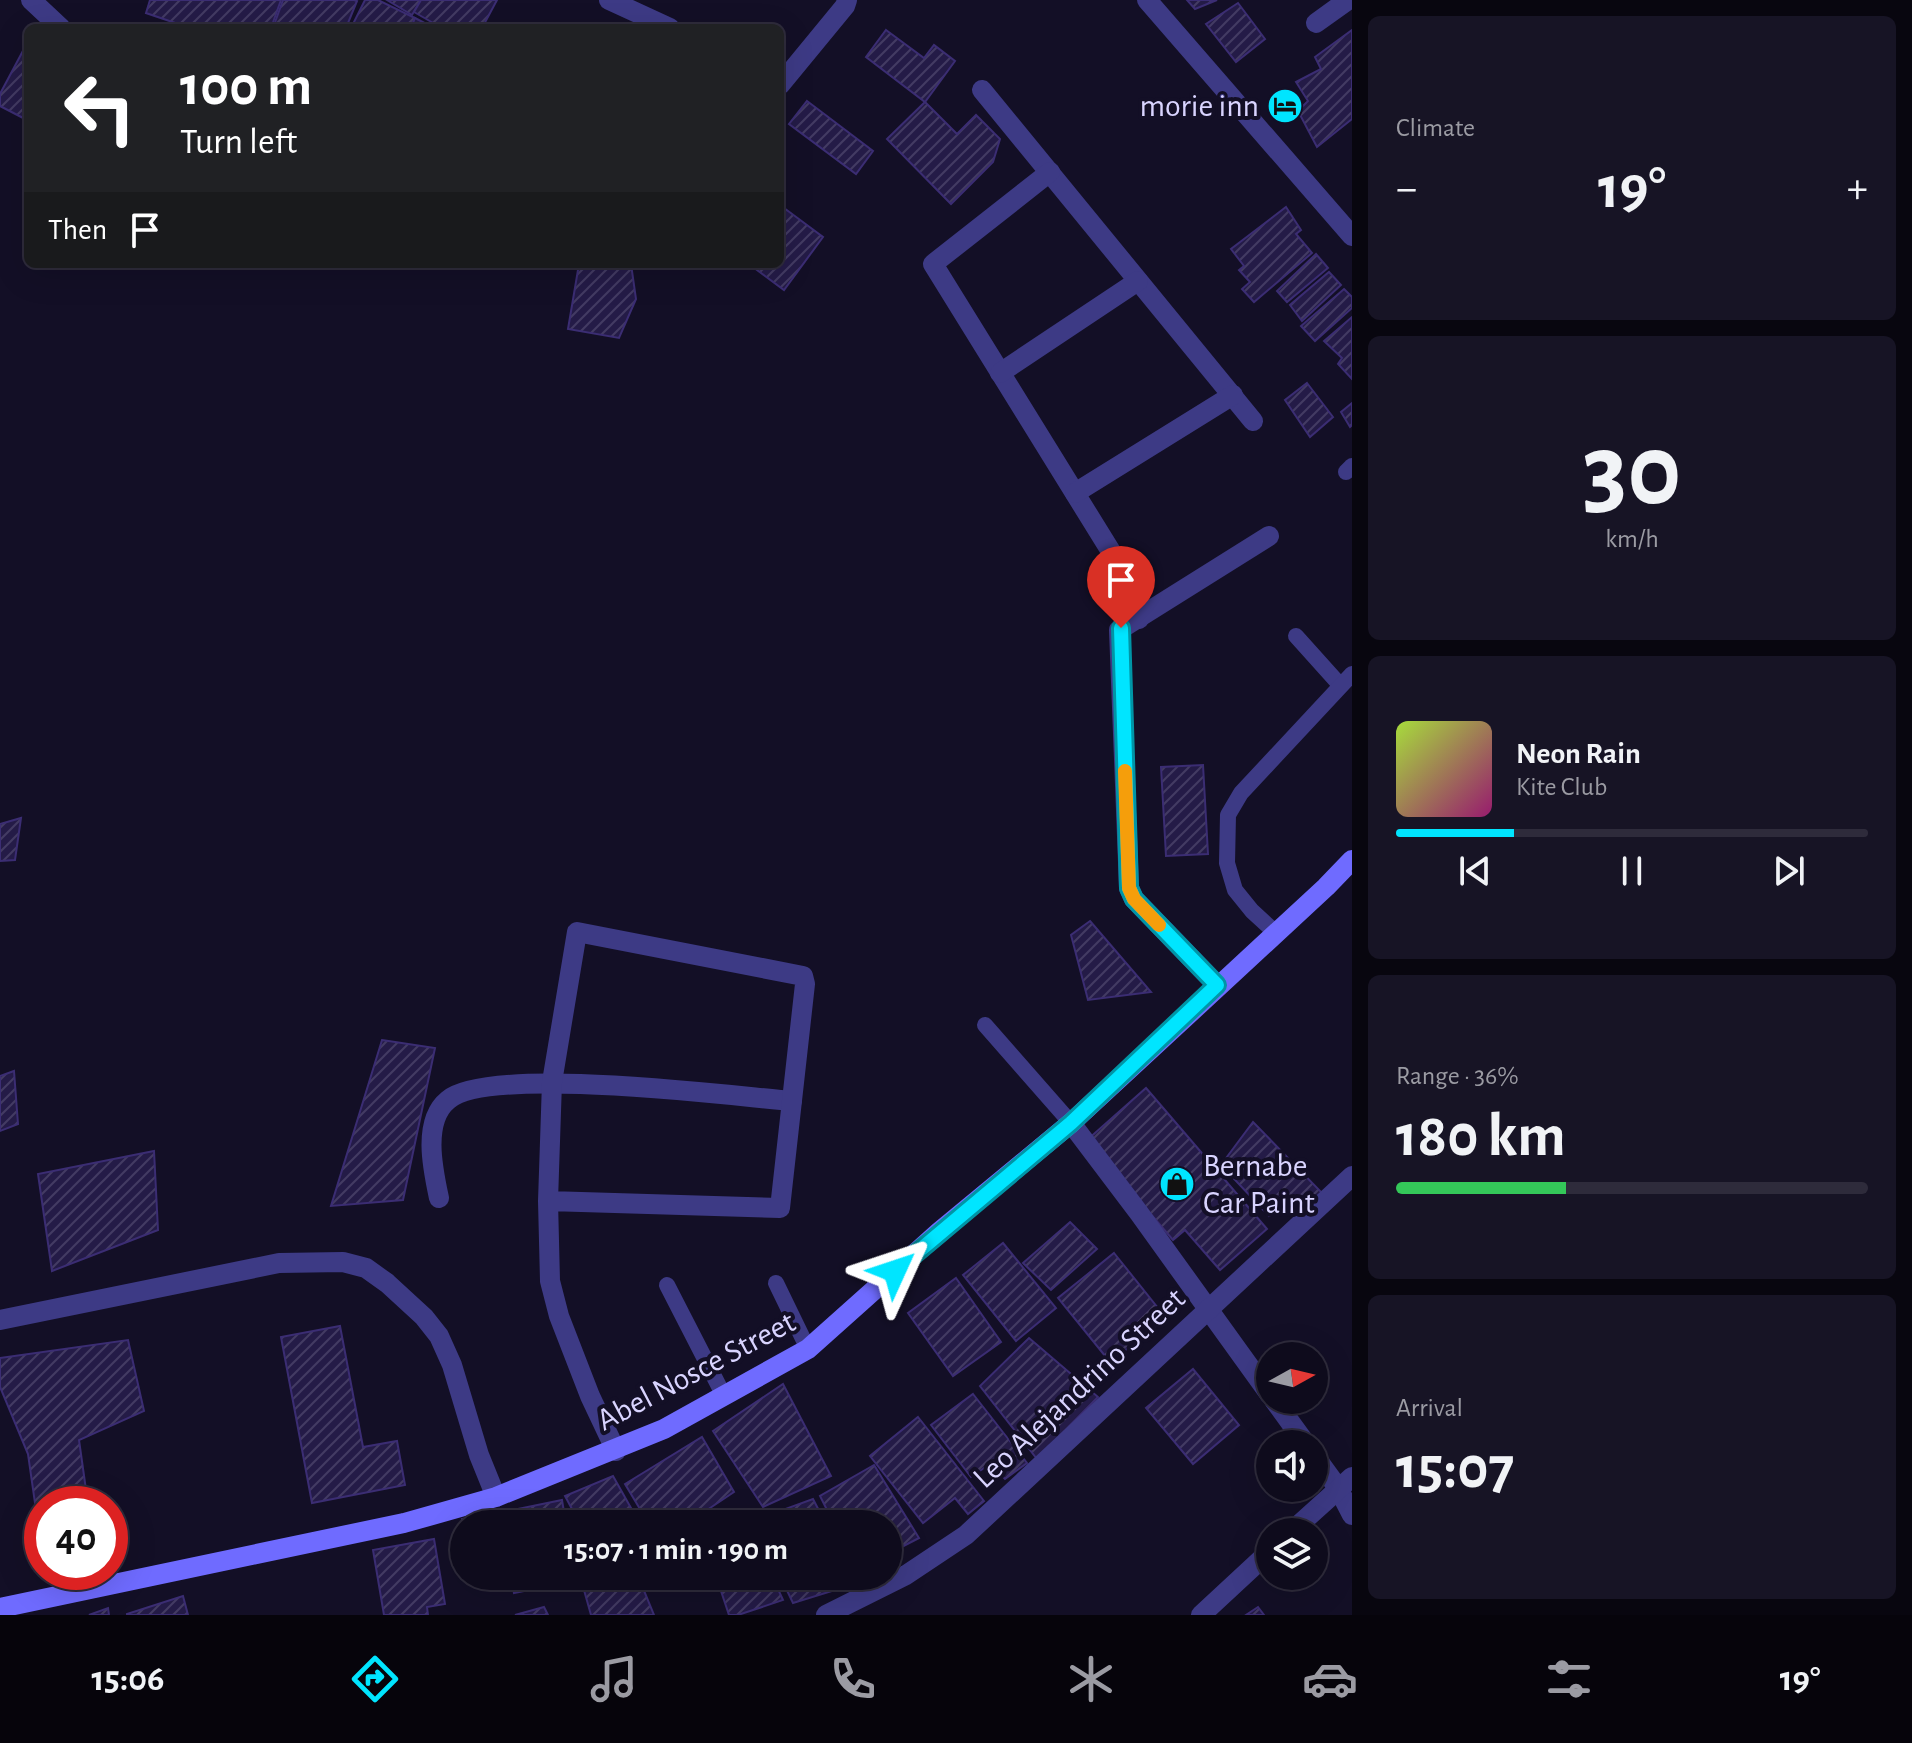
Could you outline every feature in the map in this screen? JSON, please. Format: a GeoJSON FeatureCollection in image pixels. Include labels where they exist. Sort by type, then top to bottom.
{"type":"FeatureCollection","features":[{"type":"Feature","properties":{"kind":"street"},"geometry":{"type":"LineString","coordinates":[[31,0],[57,24]]}},
{"type":"Feature","properties":{"kind":"street"},"geometry":{"type":"LineString","coordinates":[[609,0],[661,24]]}},
{"type":"Feature","properties":{"kind":"street"},"geometry":{"type":"LineString","coordinates":[[784,77],[847,0]]}},
{"type":"Feature","properties":{"kind":"street"},"geometry":{"type":"LineString","coordinates":[[1147,0],[1352,236]]}},
{"type":"Feature","properties":{"kind":"street"},"geometry":{"type":"LineString","coordinates":[[1316,23],[1348,0]]}},
{"type":"Feature","properties":{"kind":"street"},"geometry":{"type":"LineString","coordinates":[[982,90],[1253,421]]}},
{"type":"Feature","properties":{"kind":"street"},"geometry":{"type":"LineString","coordinates":[[1050,172],[934,262],[1115,558],[1139,619]]}},
{"type":"Feature","properties":{"kind":"street"},"geometry":{"type":"LineString","coordinates":[[1000,373],[1138,281]]}},
{"type":"Feature","properties":{"kind":"street"},"geometry":{"type":"LineString","coordinates":[[1075,493],[1233,395]]}},
{"type":"Feature","properties":{"kind":"street"},"geometry":{"type":"LineString","coordinates":[[1217,985],[1134,899],[1129,888],[1119,630],[1269,536]]}},
{"type":"Feature","properties":{"kind":"street","name":"Abel Nosce Street"},"geometry":{"type":"LineString","coordinates":[[0,1608],[404,1523],[496,1497],[616,1451],[724,1396],[808,1349],[939,1232],[1071,1123],[1352,860]]}},
{"type":"Feature","properties":{"kind":"street"},"geometry":{"type":"LineString","coordinates":[[548,1201],[780,1208],[805,984],[803,976],[577,932],[552,1082],[548,1201],[550,1281],[559,1316],[590,1396],[616,1451]]}},
{"type":"Feature","properties":{"kind":"street"},"geometry":{"type":"LineString","coordinates":[[439,1198],[434,1173],[433,1132],[438,1112],[448,1100],[463,1091],[552,1082],[792,1101]]}},
{"type":"Feature","properties":{"kind":"street"},"geometry":{"type":"LineString","coordinates":[[1071,1123],[1256,1376]]}},
{"type":"Feature","properties":{"kind":"street","name":"Leo Alejandrino Street"},"geometry":{"type":"LineString","coordinates":[[826,1615],[906,1575],[966,1535],[1352,1176]]}},
{"type":"Feature","properties":{"kind":"street"},"geometry":{"type":"LineString","coordinates":[[0,1320],[279,1263],[343,1262],[366,1268],[424,1317],[439,1336],[452,1365],[479,1455],[496,1497]]}},
{"type":"Feature","properties":{"kind":"street"},"geometry":{"type":"LineString","coordinates":[[1328,1467],[1345,1482],[1352,1515]]}},
{"type":"Feature","properties":{"kind":"street"},"geometry":{"type":"LineString","coordinates":[[1306,1518],[1345,1482]]}},
{"type":"Feature","properties":{"kind":"street"},"geometry":{"type":"LineString","coordinates":[[1201,1615],[1256,1564]]}},
{"type":"Feature","properties":{"kind":"lane"},"geometry":{"type":"LineString","coordinates":[[1276,933],[1235,890],[1227,863],[1228,815],[1241,793],[1346,680],[1296,636]]}},
{"type":"Feature","properties":{"kind":"lane"},"geometry":{"type":"LineString","coordinates":[[985,1025],[1071,1123]]}},
{"type":"Feature","properties":{"kind":"lane"},"geometry":{"type":"LineString","coordinates":[[776,1283],[808,1349]]}},
{"type":"Feature","properties":{"kind":"lane"},"geometry":{"type":"LineString","coordinates":[[667,1285],[724,1396]]}},
{"type":"Feature","properties":{"kind":"building"},"geometry":{"type":"Polygon","coordinates":[[[150,0],[281,0],[272,24],[178,24],[146,13],[150,0]]]}},
{"type":"Feature","properties":{"kind":"building"},"geometry":{"type":"Polygon","coordinates":[[[283,0],[357,1],[348,24],[274,24],[283,0]]]}},
{"type":"Feature","properties":{"kind":"building"},"geometry":{"type":"Polygon","coordinates":[[[365,0],[378,0],[415,18],[413,24],[353,24],[365,0]]]}},
{"type":"Feature","properties":{"kind":"building"},"geometry":{"type":"Polygon","coordinates":[[[387,0],[421,0],[412,15],[387,0]]]}},
{"type":"Feature","properties":{"kind":"building"},"geometry":{"type":"Polygon","coordinates":[[[421,0],[497,0],[484,24],[435,24],[414,12],[421,0]]]}},
{"type":"Feature","properties":{"kind":"building"},"geometry":{"type":"Polygon","coordinates":[[[1187,0],[1217,0],[1195,9],[1187,0]]]}},
{"type":"Feature","properties":{"kind":"building"},"geometry":{"type":"Polygon","coordinates":[[[1238,3],[1265,39],[1236,62],[1206,24],[1238,3]]]}},
{"type":"Feature","properties":{"kind":"building"},"geometry":{"type":"Polygon","coordinates":[[[415,18],[426,24],[413,24],[415,18]]]}},
{"type":"Feature","properties":{"kind":"building"},"geometry":{"type":"Polygon","coordinates":[[[886,30],[924,58],[934,45],[955,61],[925,102],[866,57],[886,30]]]}},
{"type":"Feature","properties":{"kind":"building"},"geometry":{"type":"Polygon","coordinates":[[[1352,30],[1352,119],[1317,147],[1298,111],[1308,101],[1296,82],[1321,69],[1315,57],[1352,30]]]}},
{"type":"Feature","properties":{"kind":"building"},"geometry":{"type":"Polygon","coordinates":[[[24,49],[24,118],[0,106],[0,94],[24,49]]]}},
{"type":"Feature","properties":{"kind":"building"},"geometry":{"type":"Polygon","coordinates":[[[807,101],[873,151],[856,174],[789,124],[807,101]]]}},
{"type":"Feature","properties":{"kind":"building"},"geometry":{"type":"Polygon","coordinates":[[[925,102],[957,134],[976,115],[1000,139],[993,162],[951,204],[887,139],[925,102]]]}},
{"type":"Feature","properties":{"kind":"building"},"geometry":{"type":"Polygon","coordinates":[[[1286,207],[1301,230],[1296,234],[1312,253],[1254,302],[1242,289],[1250,282],[1239,270],[1244,266],[1231,249],[1286,207]]]}},
{"type":"Feature","properties":{"kind":"building"},"geometry":{"type":"Polygon","coordinates":[[[784,208],[823,237],[784,290],[754,268],[784,268],[784,208]]]}},
{"type":"Feature","properties":{"kind":"building"},"geometry":{"type":"Polygon","coordinates":[[[1316,254],[1328,268],[1287,302],[1277,291],[1316,254]]]}},
{"type":"Feature","properties":{"kind":"building"},"geometry":{"type":"Polygon","coordinates":[[[578,268],[632,268],[636,299],[619,338],[568,329],[578,268]]]}},
{"type":"Feature","properties":{"kind":"building"},"geometry":{"type":"Polygon","coordinates":[[[1329,272],[1341,285],[1302,321],[1290,305],[1329,272]]]}},
{"type":"Feature","properties":{"kind":"building"},"geometry":{"type":"Polygon","coordinates":[[[1344,289],[1352,297],[1352,308],[1315,341],[1301,326],[1344,289]]]}},
{"type":"Feature","properties":{"kind":"building"},"geometry":{"type":"Polygon","coordinates":[[[1352,317],[1352,379],[1338,364],[1342,358],[1324,341],[1352,317]]]}},
{"type":"Feature","properties":{"kind":"building"},"geometry":{"type":"Polygon","coordinates":[[[1307,383],[1333,417],[1310,437],[1285,400],[1307,383]]]}},
{"type":"Feature","properties":{"kind":"building"},"geometry":{"type":"Polygon","coordinates":[[[1352,403],[1352,425],[1350,427],[1341,412],[1352,403]]]}},
{"type":"Feature","properties":{"kind":"building"},"geometry":{"type":"Polygon","coordinates":[[[1203,765],[1208,854],[1166,856],[1161,767],[1203,765]]]}},
{"type":"Feature","properties":{"kind":"building"},"geometry":{"type":"Polygon","coordinates":[[[21,818],[15,860],[0,861],[0,824],[21,818]]]}},
{"type":"Feature","properties":{"kind":"building"},"geometry":{"type":"Polygon","coordinates":[[[1090,921],[1151,992],[1088,1000],[1071,935],[1090,921]]]}},
{"type":"Feature","properties":{"kind":"building"},"geometry":{"type":"Polygon","coordinates":[[[382,1040],[435,1048],[403,1200],[331,1206],[382,1040]]]}},
{"type":"Feature","properties":{"kind":"building"},"geometry":{"type":"Polygon","coordinates":[[[14,1071],[18,1124],[0,1131],[0,1076],[14,1071]]]}},
{"type":"Feature","properties":{"kind":"building","name":"Bernabe Car Paint"},"geometry":{"type":"Polygon","coordinates":[[[1146,1088],[1267,1229],[1220,1270],[1185,1230],[1173,1240],[1087,1140],[1146,1088]]]}},
{"type":"Feature","properties":{"kind":"building"},"geometry":{"type":"Polygon","coordinates":[[[1253,1122],[1324,1195],[1269,1216],[1221,1165],[1253,1122]]]}},
{"type":"Feature","properties":{"kind":"building"},"geometry":{"type":"Polygon","coordinates":[[[154,1151],[158,1230],[52,1271],[38,1174],[154,1151]]]}},
{"type":"Feature","properties":{"kind":"building"},"geometry":{"type":"Polygon","coordinates":[[[1070,1222],[1097,1249],[1051,1290],[1023,1263],[1070,1222]]]}},
{"type":"Feature","properties":{"kind":"building"},"geometry":{"type":"Polygon","coordinates":[[[1003,1243],[1056,1308],[1016,1341],[963,1275],[1003,1243]]]}},
{"type":"Feature","properties":{"kind":"building"},"geometry":{"type":"Polygon","coordinates":[[[1114,1253],[1166,1318],[1110,1362],[1058,1298],[1114,1253]]]}},
{"type":"Feature","properties":{"kind":"building"},"geometry":{"type":"Polygon","coordinates":[[[956,1278],[1001,1342],[953,1376],[908,1313],[956,1278]]]}},
{"type":"Feature","properties":{"kind":"building"},"geometry":{"type":"Polygon","coordinates":[[[340,1326],[363,1447],[397,1441],[405,1485],[312,1503],[281,1337],[340,1326]]]}},
{"type":"Feature","properties":{"kind":"building"},"geometry":{"type":"Polygon","coordinates":[[[1029,1338],[1098,1397],[1037,1459],[980,1386],[1029,1338]]]}},
{"type":"Feature","properties":{"kind":"building"},"geometry":{"type":"Polygon","coordinates":[[[128,1340],[144,1411],[79,1440],[85,1486],[33,1486],[28,1454],[0,1387],[0,1358],[128,1340]]]}},
{"type":"Feature","properties":{"kind":"building"},"geometry":{"type":"Polygon","coordinates":[[[1193,1369],[1239,1425],[1193,1464],[1146,1408],[1193,1369]]]}},
{"type":"Feature","properties":{"kind":"building"},"geometry":{"type":"Polygon","coordinates":[[[783,1384],[831,1476],[763,1507],[713,1431],[783,1384]]]}},
{"type":"Feature","properties":{"kind":"building"},"geometry":{"type":"Polygon","coordinates":[[[973,1394],[1027,1463],[1005,1479],[990,1464],[971,1477],[931,1425],[973,1394]]]}},
{"type":"Feature","properties":{"kind":"building"},"geometry":{"type":"Polygon","coordinates":[[[918,1417],[984,1501],[968,1514],[955,1498],[923,1523],[870,1456],[918,1417]]]}},
{"type":"Feature","properties":{"kind":"building"},"geometry":{"type":"Polygon","coordinates":[[[702,1437],[734,1492],[707,1510],[641,1510],[625,1484],[702,1437]]]}},
{"type":"Feature","properties":{"kind":"building"},"geometry":{"type":"Polygon","coordinates":[[[874,1465],[902,1510],[827,1510],[820,1496],[874,1465]]]}},
{"type":"Feature","properties":{"kind":"building"},"geometry":{"type":"Polygon","coordinates":[[[613,1476],[632,1510],[572,1510],[565,1496],[613,1476]]]}},
{"type":"Feature","properties":{"kind":"building"},"geometry":{"type":"Polygon","coordinates":[[[813,1499],[819,1510],[783,1510],[813,1499]]]}},
{"type":"Feature","properties":{"kind":"building"},"geometry":{"type":"Polygon","coordinates":[[[562,1500],[564,1510],[513,1510],[562,1500]]]}},
{"type":"Feature","properties":{"kind":"building"},"geometry":{"type":"Polygon","coordinates":[[[902,1510],[919,1538],[902,1547],[902,1510]]]}},
{"type":"Feature","properties":{"kind":"building"},"geometry":{"type":"Polygon","coordinates":[[[434,1539],[445,1604],[427,1607],[428,1615],[384,1615],[373,1550],[434,1539]]]}},
{"type":"Feature","properties":{"kind":"building"},"geometry":{"type":"Polygon","coordinates":[[[584,1590],[644,1590],[654,1615],[591,1615],[584,1590]]]}},
{"type":"Feature","properties":{"kind":"building"},"geometry":{"type":"Polygon","coordinates":[[[721,1590],[778,1590],[783,1600],[738,1615],[729,1615],[721,1590]]]}},
{"type":"Feature","properties":{"kind":"building"},"geometry":{"type":"Polygon","coordinates":[[[787,1590],[835,1590],[793,1603],[787,1590]]]}},
{"type":"Feature","properties":{"kind":"building"},"geometry":{"type":"Polygon","coordinates":[[[183,1596],[188,1615],[127,1615],[127,1614],[183,1596]]]}},
{"type":"Feature","properties":{"kind":"building"},"geometry":{"type":"Polygon","coordinates":[[[544,1607],[548,1615],[515,1615],[544,1607]]]}},
{"type":"Feature","properties":{"kind":"building"},"geometry":{"type":"Polygon","coordinates":[[[1258,1607],[1264,1615],[1246,1615],[1258,1607]]]}},
{"type":"Feature","properties":{"kind":"building"},"geometry":{"type":"Polygon","coordinates":[[[108,1608],[109,1615],[89,1615],[108,1608]]]}},
{"type":"Feature","properties":{"kind":"slow traffic"},"geometry":{"type":"LineString","coordinates":[[1125,771],[1129,888],[1134,899],[1159,925]]}},
{"type":"Feature","properties":{"kind":"place","name":"morie inn"},"geometry":{"type":"Point","coordinates":[1285,106]}},
{"type":"Feature","properties":{"kind":"place","name":"Bernabe Car Paint"},"geometry":{"type":"Point","coordinates":[1177,1184]}},
{"type":"Feature","properties":{"kind":"route"},"geometry":{"type":"LineString","coordinates":[[895,1271],[1071,1123],[1217,985],[1134,899],[1129,888],[1121,628]]}}]}
